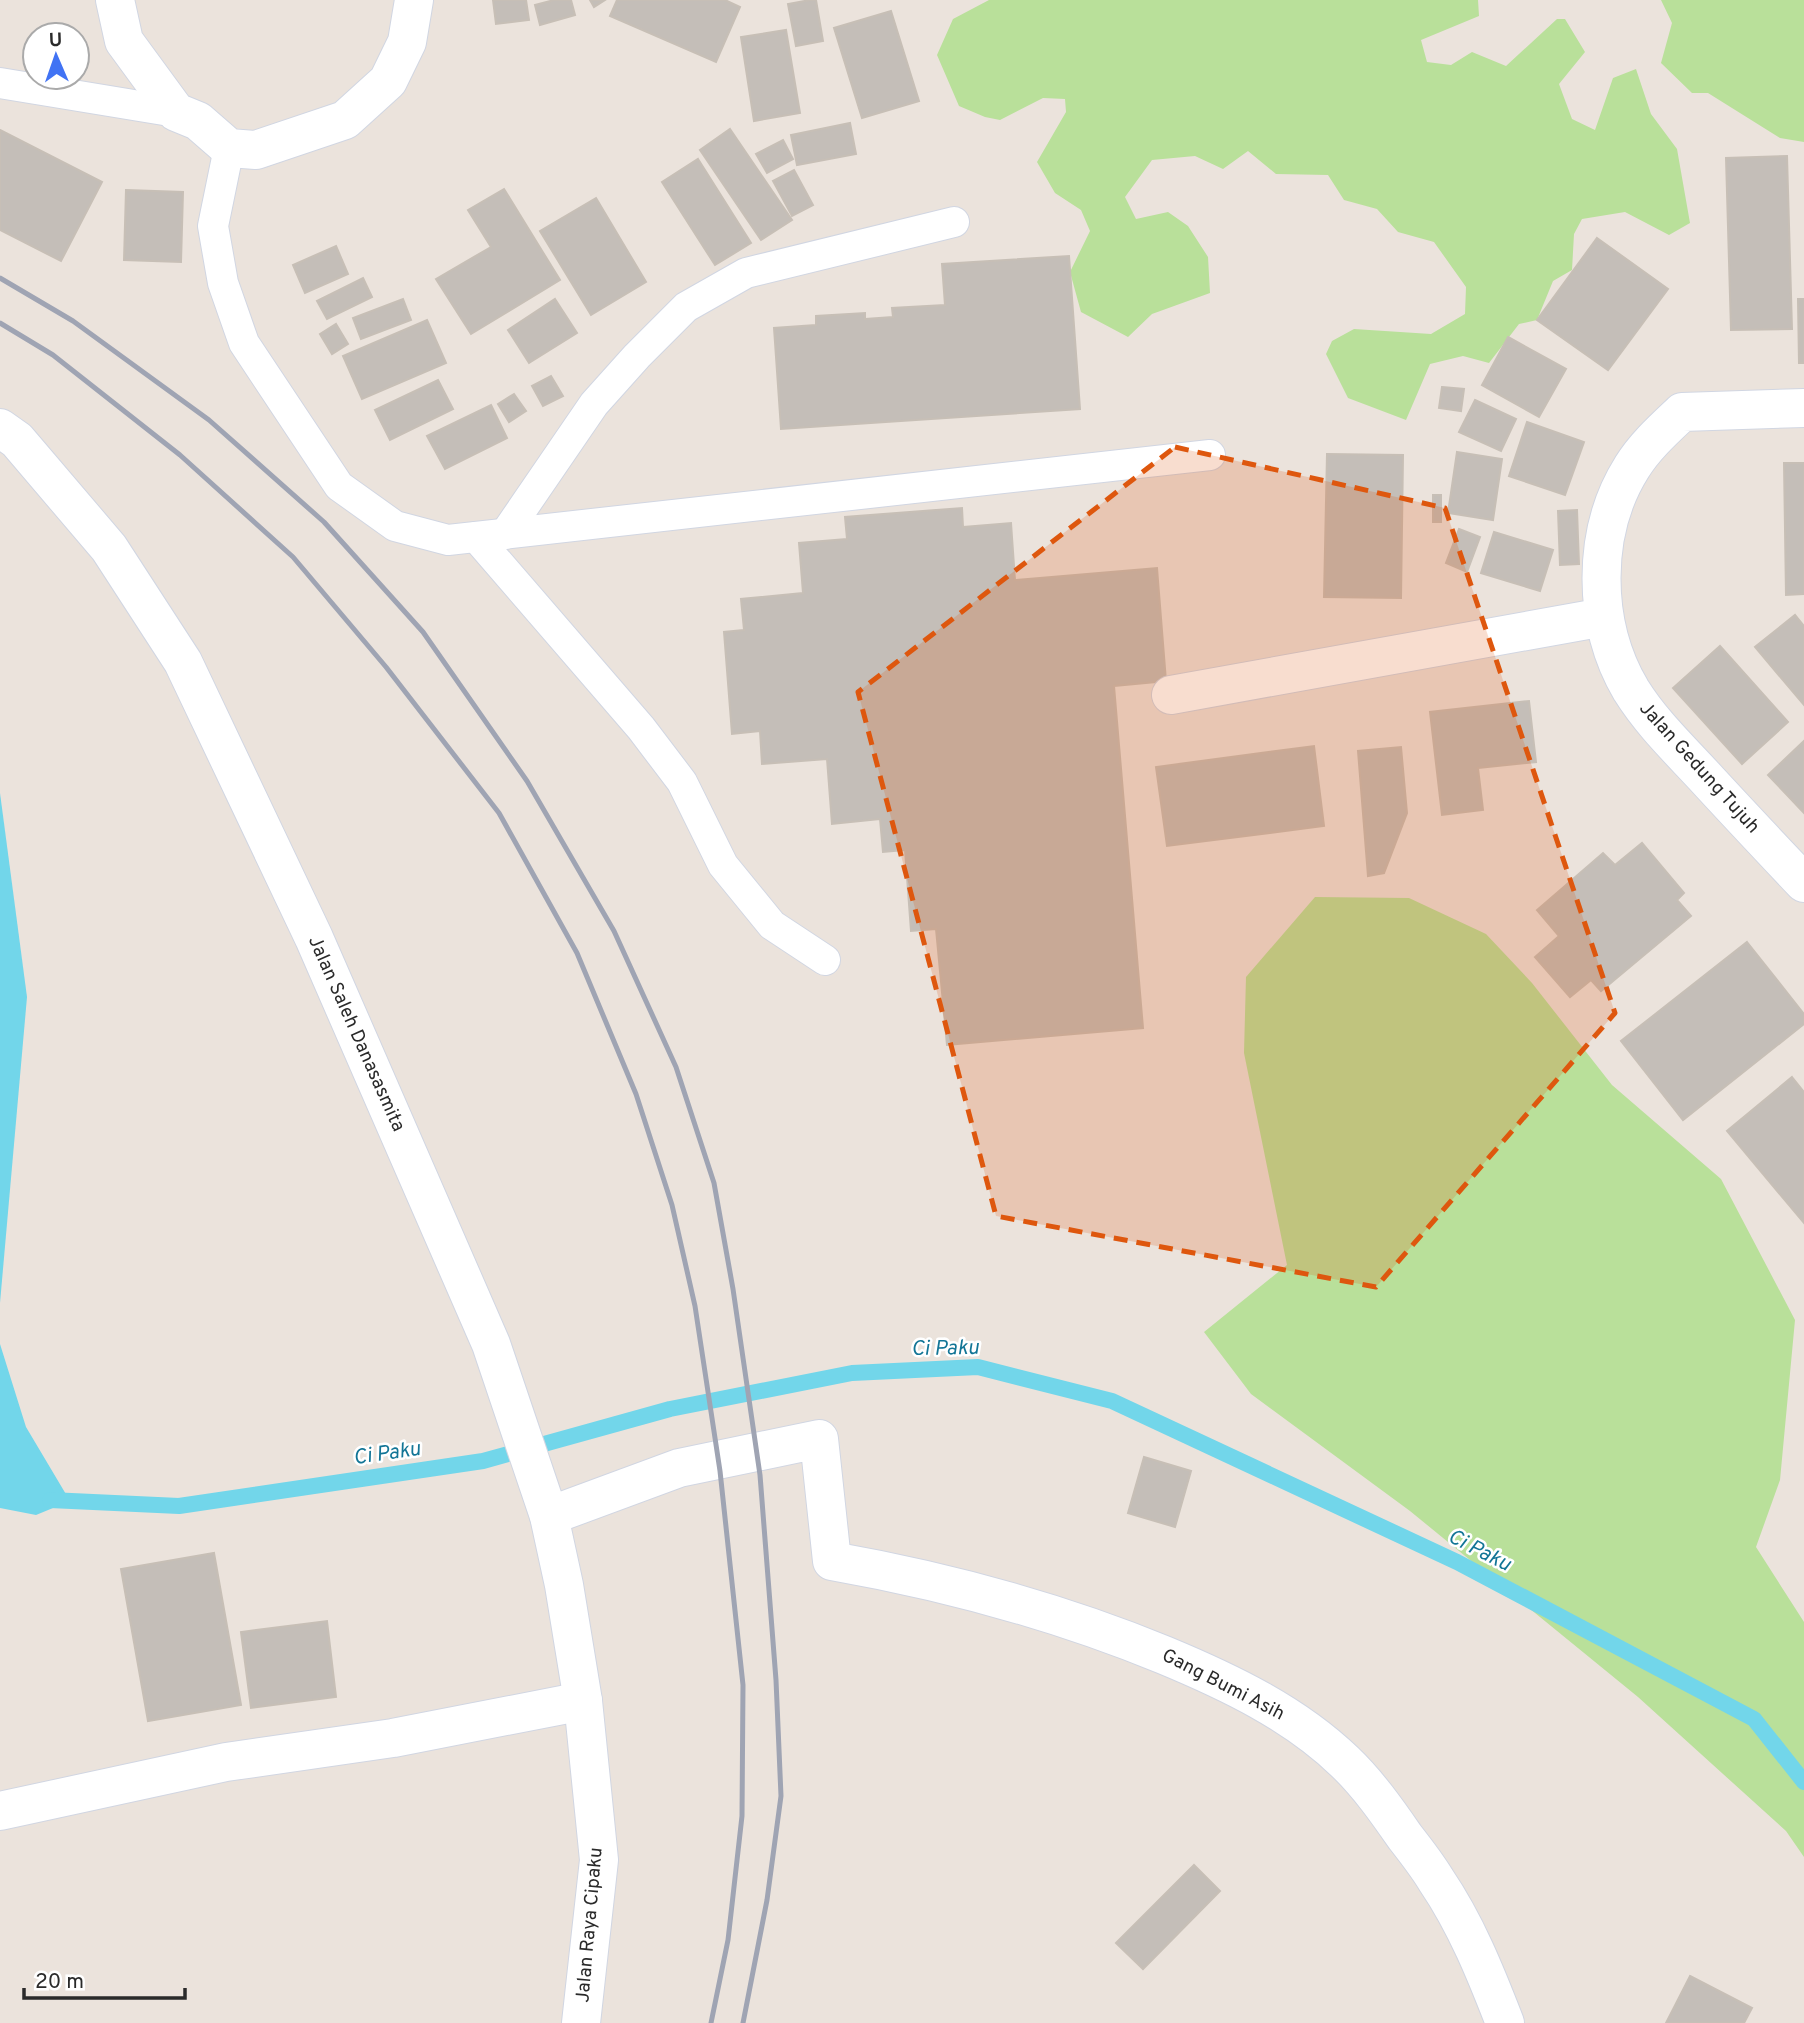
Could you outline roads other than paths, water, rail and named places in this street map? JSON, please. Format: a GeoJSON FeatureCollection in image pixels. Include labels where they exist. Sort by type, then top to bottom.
{"type":"FeatureCollection","features":[{"type":"Feature","properties":{"kind":"street"},"geometry":{"type":"LineString","coordinates":[[115,0],[124,41],[176,112],[198,121],[229,148],[256,150],[345,120],[388,81],[407,42],[414,0]]}},
{"type":"Feature","properties":{"kind":"street","name":"Jalan Gedung Tujuh"},"geometry":{"type":"LineString","coordinates":[[1804,408],[1682,412],[1660,433],[1632,467],[1615,503],[1605,538],[1600,580],[1604,617],[1615,657],[1630,688],[1651,719],[1804,883]]}},
{"type":"Feature","properties":{"kind":"street","name":"Jalan Saleh Danasasmita"},"geometry":{"type":"LineString","coordinates":[[0,428],[17,440],[109,548],[183,662],[314,938],[491,1343],[549,1516],[564,1585],[583,1701]]}},
{"type":"Feature","properties":{"kind":"street"},"geometry":{"type":"LineString","coordinates":[[1171,695],[1604,617]]}},
{"type":"Feature","properties":{"kind":"street","name":"Gang Bumi Asih"},"geometry":{"type":"LineString","coordinates":[[549,1516],[679,1468],[819,1439],[832,1561],[895,1572],[981,1594],[1047,1612],[1125,1639],[1199,1669],[1259,1699],[1309,1731],[1346,1763],[1387,1811],[1437,1881],[1467,1933],[1505,2023]]}},
{"type":"Feature","properties":{"kind":"street"},"geometry":{"type":"LineString","coordinates":[[0,1811],[226,1762],[393,1738],[583,1701]]}},
{"type":"Feature","properties":{"kind":"street","name":"Jalan Raya Cipaku"},"geometry":{"type":"LineString","coordinates":[[581,2023],[599,1860],[583,1701]]}},
{"type":"Feature","properties":{"kind":"lane"},"geometry":{"type":"LineString","coordinates":[[0,83],[176,112]]}},
{"type":"Feature","properties":{"kind":"lane"},"geometry":{"type":"LineString","coordinates":[[229,148],[214,226],[223,283],[244,342],[339,486],[395,526],[448,540],[1210,455]]}},
{"type":"Feature","properties":{"kind":"lane"},"geometry":{"type":"LineString","coordinates":[[491,535],[594,404],[686,307],[746,273],[954,222]]}},
{"type":"Feature","properties":{"kind":"lane"},"geometry":{"type":"LineString","coordinates":[[491,535],[682,782],[723,865],[772,925],[825,960]]}},
{"type":"Feature","properties":{"kind":"water"},"geometry":{"type":"Polygon","coordinates":[[[0,793],[27,997],[0,1303],[0,793]]]}},
{"type":"Feature","properties":{"kind":"water"},"geometry":{"type":"Polygon","coordinates":[[[0,1344],[26,1427],[70,1501],[36,1515],[0,1508],[0,1344]]]}},
{"type":"Feature","properties":{"kind":"waterway","name":"Ci Paku"},"geometry":{"type":"LineString","coordinates":[[50,1500],[179,1506],[483,1461],[670,1409],[852,1373],[978,1367],[1112,1401],[1457,1562],[1754,1719],[1804,1782]]}},
{"type":"Feature","properties":{"kind":"railway"},"geometry":{"type":"LineString","coordinates":[[0,278],[73,321],[209,420],[324,522],[423,632],[527,781],[614,931],[676,1067],[714,1183],[733,1289],[760,1475],[776,1680],[781,1796],[767,1900],[743,2023]]}},
{"type":"Feature","properties":{"kind":"railway"},"geometry":{"type":"LineString","coordinates":[[0,323],[53,355],[180,455],[293,557],[386,667],[499,813],[577,953],[636,1094],[672,1205],[695,1306],[720,1471],[743,1685],[742,1816],[728,1940],[711,2023]]}}]}
